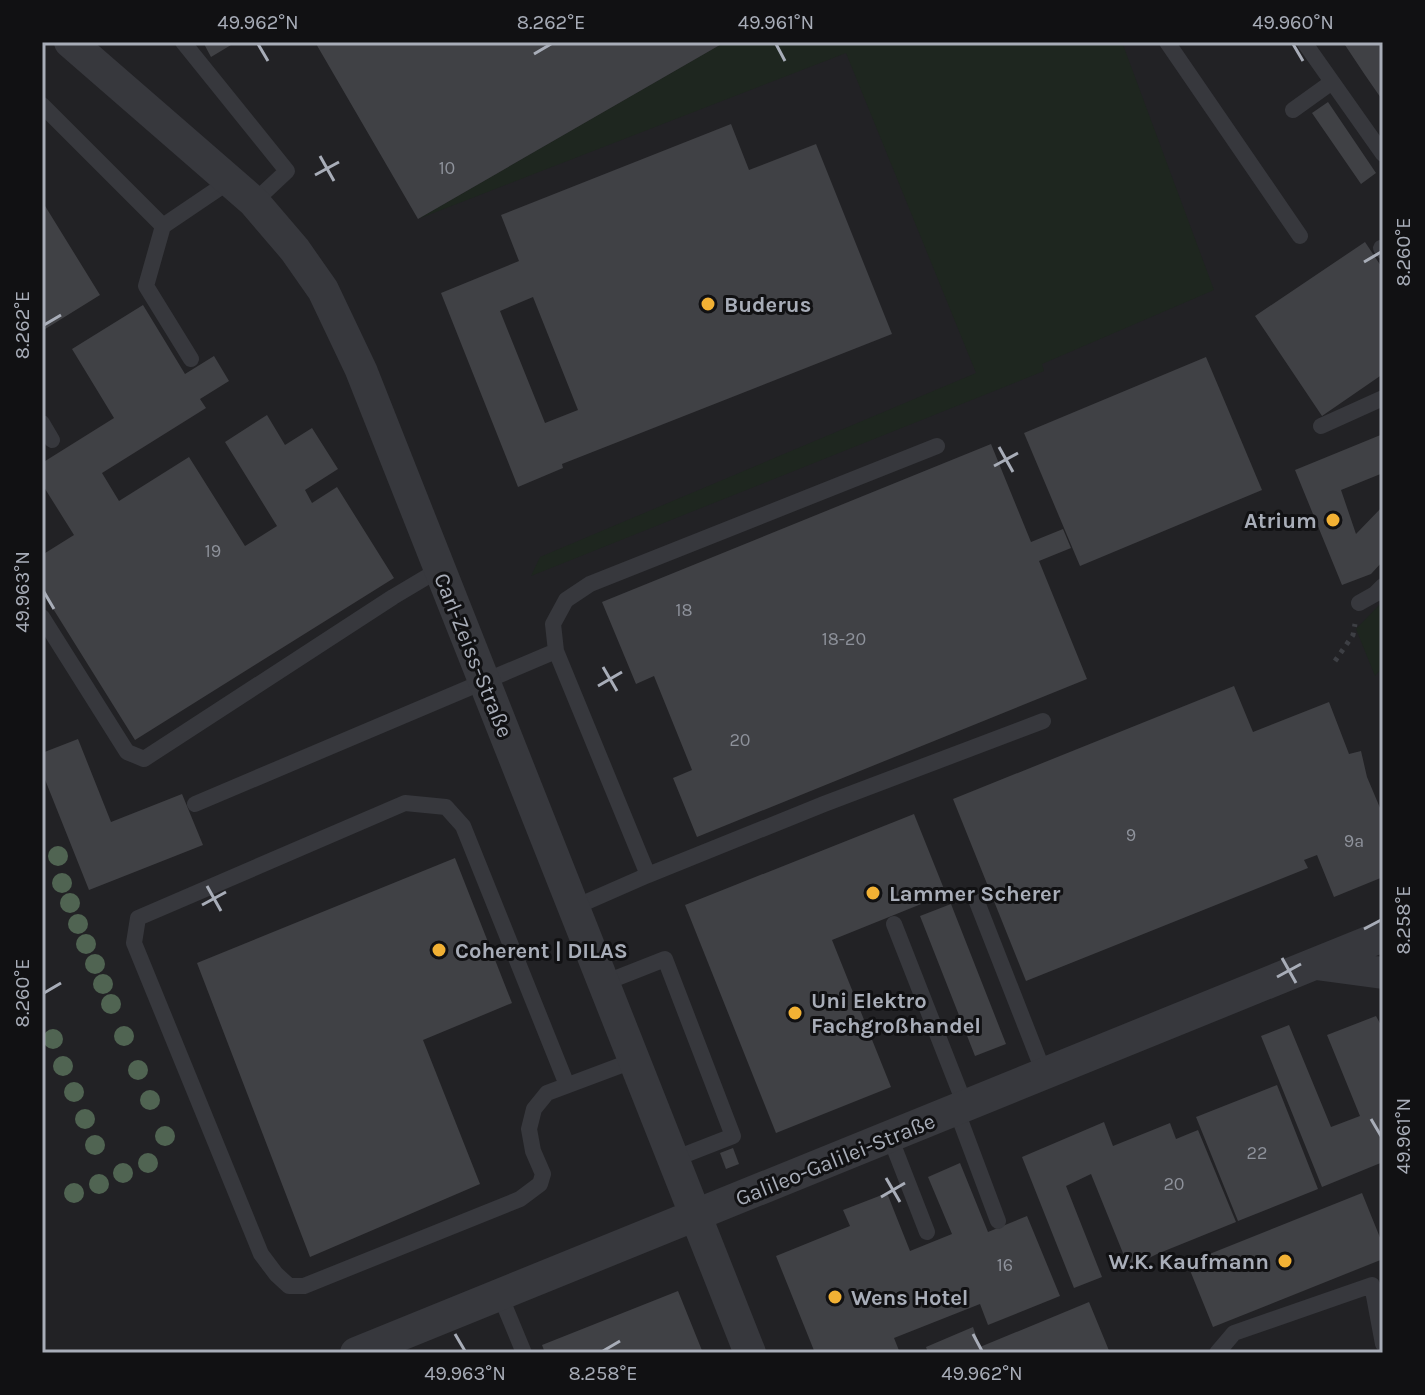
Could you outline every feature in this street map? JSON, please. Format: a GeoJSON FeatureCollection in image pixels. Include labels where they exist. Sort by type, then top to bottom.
{"type":"FeatureCollection","features":[{"type":"Feature","properties":{"kind":"street","name":"Carl-Zeiss-Straße"},"geometry":{"type":"LineString","coordinates":[[70,42],[242,191],[295,250],[323,290],[342,327],[440,569],[750,1353]]}},
{"type":"Feature","properties":{"kind":"street","name":"Galileo-Galilei-Straße"},"geometry":{"type":"LineString","coordinates":[[356,1353],[1383,936]]}},
{"type":"Feature","properties":{"kind":"street"},"geometry":{"type":"LineString","coordinates":[[1313,963],[1383,973]]}},
{"type":"Feature","properties":{"kind":"lane"},"geometry":{"type":"LineString","coordinates":[[163,226],[287,171],[183,42]]}},
{"type":"Feature","properties":{"kind":"lane"},"geometry":{"type":"LineString","coordinates":[[1167,42],[1300,236]]}},
{"type":"Feature","properties":{"kind":"lane"},"geometry":{"type":"LineString","coordinates":[[1304,42],[1383,154]]}},
{"type":"Feature","properties":{"kind":"lane"},"geometry":{"type":"LineString","coordinates":[[1293,110],[1332,82]]}},
{"type":"Feature","properties":{"kind":"lane"},"geometry":{"type":"LineString","coordinates":[[42,105],[163,226]]}},
{"type":"Feature","properties":{"kind":"lane"},"geometry":{"type":"LineString","coordinates":[[163,226],[146,286],[191,359]]}},
{"type":"Feature","properties":{"kind":"lane"},"geometry":{"type":"LineString","coordinates":[[1321,426],[1383,398]]}},
{"type":"Feature","properties":{"kind":"lane"},"geometry":{"type":"LineString","coordinates":[[42,423],[52,440]]}},
{"type":"Feature","properties":{"kind":"lane"},"geometry":{"type":"LineString","coordinates":[[648,875],[556,651],[553,624],[566,600],[590,584],[937,446]]}},
{"type":"Feature","properties":{"kind":"lane"},"geometry":{"type":"LineString","coordinates":[[42,617],[127,752],[144,759],[440,569]]}},
{"type":"Feature","properties":{"kind":"lane"},"geometry":{"type":"LineString","coordinates":[[1359,603],[1383,586]]}},
{"type":"Feature","properties":{"kind":"lane"},"geometry":{"type":"LineString","coordinates":[[195,804],[556,651]]}},
{"type":"Feature","properties":{"kind":"lane"},"geometry":{"type":"LineString","coordinates":[[575,907],[824,804],[1043,721]]}},
{"type":"Feature","properties":{"kind":"lane"},"geometry":{"type":"LineString","coordinates":[[567,1085],[463,826],[446,807],[405,803],[138,918],[134,943],[255,1240],[261,1254],[289,1286],[304,1286],[520,1199],[540,1184],[543,1174],[533,1151],[529,1129],[534,1109],[547,1093],[635,1060]]}},
{"type":"Feature","properties":{"kind":"lane"},"geometry":{"type":"LineString","coordinates":[[977,902],[1044,1073]]}},
{"type":"Feature","properties":{"kind":"lane"},"geometry":{"type":"LineString","coordinates":[[894,924],[961,1107],[998,1221]]}},
{"type":"Feature","properties":{"kind":"lane"},"geometry":{"type":"LineString","coordinates":[[604,983],[665,959],[733,1136],[674,1159]]}},
{"type":"Feature","properties":{"kind":"lane"},"geometry":{"type":"LineString","coordinates":[[890,1137],[927,1232]]}},
{"type":"Feature","properties":{"kind":"lane"},"geometry":{"type":"LineString","coordinates":[[1217,1353],[1234,1333],[1372,1285],[1383,1344]]}},
{"type":"Feature","properties":{"kind":"lane"},"geometry":{"type":"LineString","coordinates":[[500,1295],[524,1353]]}},
{"type":"Feature","properties":{"kind":"path"},"geometry":{"type":"LineString","coordinates":[[1335,661],[1353,635],[1359,603]]}},
{"type":"Feature","properties":{"kind":"shaded area"},"geometry":{"type":"Polygon","coordinates":[[[42,42],[1383,42],[1383,1353],[42,1353],[42,42]]]}},
{"type":"Feature","properties":{"kind":"shaded area"},"geometry":{"type":"Polygon","coordinates":[[[725,42],[1122,42],[1214,290],[1042,364],[1044,371],[531,576],[540,557],[976,373],[846,53],[418,219],[725,42]]]}},
{"type":"Feature","properties":{"kind":"shaded area"},"geometry":{"type":"Polygon","coordinates":[[[1383,601],[1383,667],[1375,676],[1356,629],[1383,601]]]}},
{"type":"Feature","properties":{"kind":"building"},"geometry":{"type":"Polygon","coordinates":[[[203,42],[236,42],[211,57],[203,42]]]}},
{"type":"Feature","properties":{"kind":"building"},"geometry":{"type":"Polygon","coordinates":[[[315,42],[725,42],[418,219],[315,42]]]}},
{"type":"Feature","properties":{"kind":"building"},"geometry":{"type":"Polygon","coordinates":[[[1343,42],[1383,42],[1383,101],[1365,75],[1343,42]]]}},
{"type":"Feature","properties":{"kind":"building"},"geometry":{"type":"Polygon","coordinates":[[[1328,102],[1376,173],[1361,184],[1312,113],[1328,102]]]}},
{"type":"Feature","properties":{"kind":"building","name":"Buderus"},"geometry":{"type":"Polygon","coordinates":[[[731,124],[749,170],[816,144],[892,334],[562,464],[563,468],[518,487],[441,293],[519,261],[501,215],[731,124]],[[533,297],[500,311],[545,423],[578,410],[533,297]]]}},
{"type":"Feature","properties":{"kind":"building"},"geometry":{"type":"Polygon","coordinates":[[[42,201],[100,295],[42,331],[42,201]]]}},
{"type":"Feature","properties":{"kind":"building"},"geometry":{"type":"Polygon","coordinates":[[[1365,242],[1383,269],[1383,374],[1322,416],[1255,316],[1365,242]]]}},
{"type":"Feature","properties":{"kind":"building"},"geometry":{"type":"Polygon","coordinates":[[[143,305],[185,374],[214,356],[229,381],[200,399],[206,408],[102,473],[119,501],[189,457],[245,546],[277,526],[225,442],[267,415],[285,445],[312,428],[338,469],[305,490],[312,503],[337,487],[394,578],[135,740],[42,591],[42,555],[74,535],[42,484],[42,463],[114,418],[72,349],[143,305]]]}},
{"type":"Feature","properties":{"kind":"building"},"geometry":{"type":"Polygon","coordinates":[[[1206,357],[1262,490],[1080,566],[1024,433],[1206,357]]]}},
{"type":"Feature","properties":{"kind":"building","name":"Atrium"},"geometry":{"type":"Polygon","coordinates":[[[1383,434],[1383,473],[1341,490],[1356,534],[1383,506],[1383,561],[1371,574],[1342,585],[1295,470],[1383,434]]]}},
{"type":"Feature","properties":{"kind":"building"},"geometry":{"type":"Polygon","coordinates":[[[991,444],[1031,542],[1063,529],[1071,548],[1039,561],[1087,679],[697,837],[673,778],[692,770],[654,676],[636,684],[602,602],[991,444]]]}},
{"type":"Feature","properties":{"kind":"building"},"geometry":{"type":"Polygon","coordinates":[[[1234,686],[1253,732],[1329,702],[1349,754],[1361,751],[1367,777],[1383,815],[1383,877],[1334,897],[1317,855],[1304,860],[1308,868],[1026,981],[953,799],[1234,686]]]}},
{"type":"Feature","properties":{"kind":"building"},"geometry":{"type":"Polygon","coordinates":[[[78,739],[111,822],[182,794],[203,845],[89,890],[42,772],[42,753],[78,739]]]}},
{"type":"Feature","properties":{"kind":"building","name":"Uni Elektro Fachgroßhandel"},"geometry":{"type":"Polygon","coordinates":[[[914,814],[946,894],[832,940],[891,1087],[776,1133],[685,905],[914,814]]]}},
{"type":"Feature","properties":{"kind":"building"},"geometry":{"type":"Polygon","coordinates":[[[455,858],[512,1003],[423,1040],[480,1184],[310,1257],[197,963],[455,858]]]}},
{"type":"Feature","properties":{"kind":"building"},"geometry":{"type":"Polygon","coordinates":[[[951,904],[1006,1044],[975,1056],[920,916],[951,904]]]}},
{"type":"Feature","properties":{"kind":"building"},"geometry":{"type":"Polygon","coordinates":[[[1376,1016],[1383,1029],[1383,1162],[1322,1187],[1261,1036],[1289,1025],[1331,1127],[1360,1116],[1327,1035],[1376,1016]]]}},
{"type":"Feature","properties":{"kind":"building"},"geometry":{"type":"Polygon","coordinates":[[[1277,1085],[1318,1189],[1238,1221],[1196,1117],[1277,1085]]]}},
{"type":"Feature","properties":{"kind":"building"},"geometry":{"type":"Polygon","coordinates":[[[1104,1122],[1113,1146],[1170,1123],[1176,1139],[1198,1130],[1236,1222],[1129,1268],[1091,1174],[1066,1186],[1102,1277],[1074,1288],[1022,1157],[1104,1122]]]}},
{"type":"Feature","properties":{"kind":"building"},"geometry":{"type":"Polygon","coordinates":[[[733,1148],[739,1164],[726,1169],[720,1153],[733,1148]]]}},
{"type":"Feature","properties":{"kind":"building"},"geometry":{"type":"Polygon","coordinates":[[[960,1163],[988,1232],[1027,1216],[1060,1296],[988,1325],[980,1304],[894,1338],[900,1353],[815,1353],[776,1256],[850,1226],[843,1210],[887,1193],[910,1251],[952,1234],[928,1177],[960,1163]]]}},
{"type":"Feature","properties":{"kind":"building","name":"W.K. Kaufmann"},"geometry":{"type":"Polygon","coordinates":[[[1362,1193],[1383,1245],[1383,1259],[1213,1327],[1187,1263],[1362,1193]]]}},
{"type":"Feature","properties":{"kind":"building"},"geometry":{"type":"Polygon","coordinates":[[[678,1291],[703,1353],[545,1353],[542,1345],[678,1291]]]}},
{"type":"Feature","properties":{"kind":"building"},"geometry":{"type":"Polygon","coordinates":[[[1089,1302],[1110,1353],[928,1353],[926,1347],[973,1327],[980,1347],[1089,1302]]]}},
{"type":"Feature","properties":{"kind":"place","name":"Buderus"},"geometry":{"type":"Point","coordinates":[708,304]}},
{"type":"Feature","properties":{"kind":"place","name":"Atrium"},"geometry":{"type":"Point","coordinates":[1333,520]}},
{"type":"Feature","properties":{"kind":"place","name":"Lammer Scherer"},"geometry":{"type":"Point","coordinates":[873,893]}},
{"type":"Feature","properties":{"kind":"place","name":"Coherent | DILAS"},"geometry":{"type":"Point","coordinates":[439,950]}},
{"type":"Feature","properties":{"kind":"place","name":"Uni Elektro Fachgroßhandel"},"geometry":{"type":"Point","coordinates":[795,1013]}},
{"type":"Feature","properties":{"kind":"place","name":"W.K. Kaufmann"},"geometry":{"type":"Point","coordinates":[1285,1261]}},
{"type":"Feature","properties":{"kind":"place","name":"Wens Hotel"},"geometry":{"type":"Point","coordinates":[835,1297]}}]}
